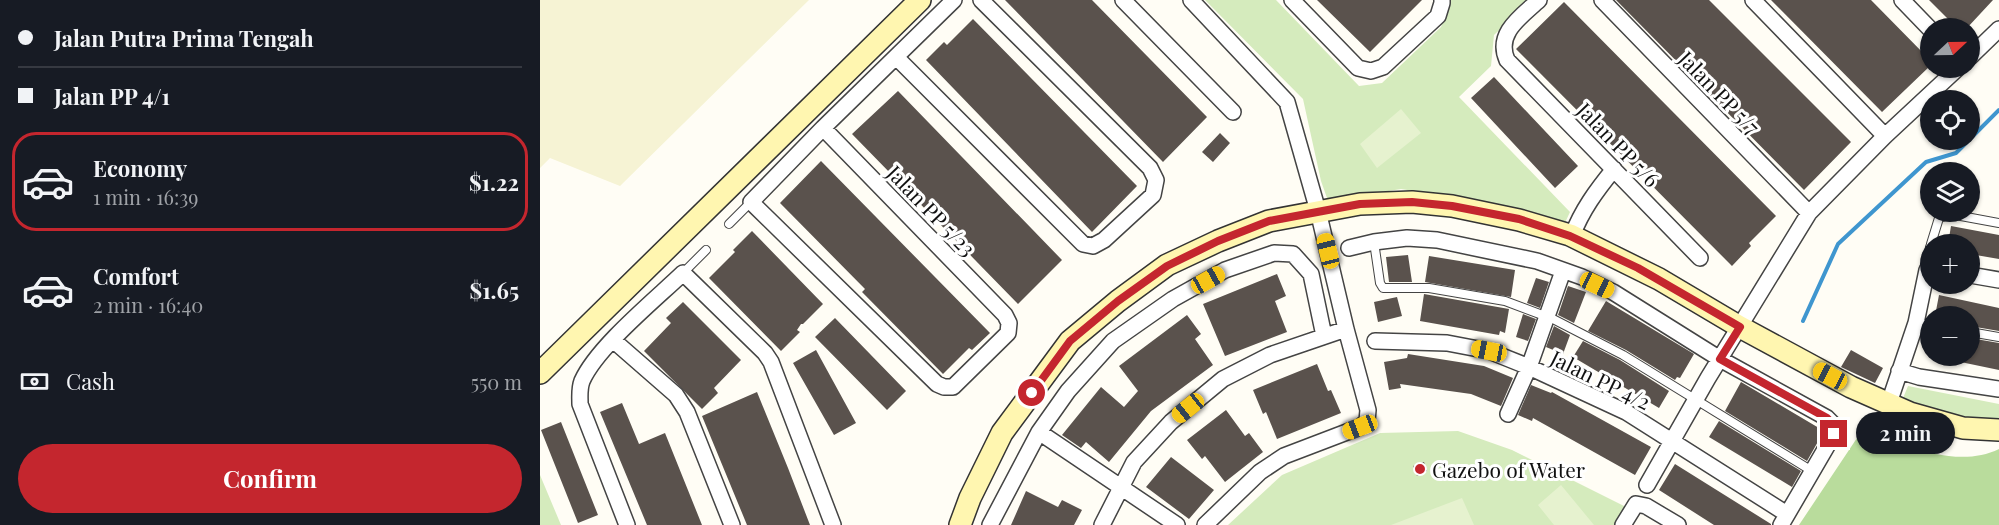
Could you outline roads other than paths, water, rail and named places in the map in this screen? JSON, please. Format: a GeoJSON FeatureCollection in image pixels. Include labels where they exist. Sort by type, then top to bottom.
{"type":"FeatureCollection","features":[{"type":"Feature","properties":{"kind":"street"},"geometry":{"type":"LineString","coordinates":[[540,373],[920,0]]}},
{"type":"Feature","properties":{"kind":"street"},"geometry":{"type":"LineString","coordinates":[[751,202],[954,0]]}},
{"type":"Feature","properties":{"kind":"street"},"geometry":{"type":"LineString","coordinates":[[896,57],[1083,244],[1093,246],[1104,240],[1154,195],[1156,180],[1150,168],[981,0]]}},
{"type":"Feature","properties":{"kind":"street"},"geometry":{"type":"LineString","coordinates":[[1123,0],[1233,112]]}},
{"type":"Feature","properties":{"kind":"street"},"geometry":{"type":"LineString","coordinates":[[1191,0],[1287,102],[1318,212],[1368,410],[1367,421],[1360,427],[1284,456],[1260,472],[1205,525]]}},
{"type":"Feature","properties":{"kind":"street"},"geometry":{"type":"LineString","coordinates":[[1292,0],[1358,68],[1371,71],[1383,68],[1438,16],[1442,0]]}},
{"type":"Feature","properties":{"kind":"street","name":"Jalan PP 5/6"},"geometry":{"type":"LineString","coordinates":[[1539,0],[1513,24],[1507,33],[1503,51],[1507,60],[1700,258]]}},
{"type":"Feature","properties":{"kind":"street","name":"Jalan PP 5/7"},"geometry":{"type":"LineString","coordinates":[[1602,0],[1809,213]]}},
{"type":"Feature","properties":{"kind":"street"},"geometry":{"type":"LineString","coordinates":[[1753,0],[1886,135]]}},
{"type":"Feature","properties":{"kind":"street"},"geometry":{"type":"LineString","coordinates":[[1902,0],[1920,19]]}},
{"type":"Feature","properties":{"kind":"street"},"geometry":{"type":"LineString","coordinates":[[1980,47],[1999,29]]}},
{"type":"Feature","properties":{"kind":"street"},"geometry":{"type":"LineString","coordinates":[[1647,485],[1696,399],[1809,213],[1886,135],[1947,78]]}},
{"type":"Feature","properties":{"kind":"street","name":"Jalan PP 5/23"},"geometry":{"type":"LineString","coordinates":[[751,202],[937,384],[953,387],[1008,333],[1009,323],[1005,315],[823,128]]}},
{"type":"Feature","properties":{"kind":"street"},"geometry":{"type":"LineString","coordinates":[[1572,236],[1579,216],[1614,169]]}},
{"type":"Feature","properties":{"kind":"street"},"geometry":{"type":"LineString","coordinates":[[960,525],[970,498],[1002,433],[1070,341],[1118,301],[1167,266],[1218,241],[1269,221],[1360,204],[1412,202],[1452,206],[1519,219],[1572,236],[1659,279],[1740,327],[1851,387],[1910,413],[1963,428],[1999,430]]}},
{"type":"Feature","properties":{"kind":"street"},"geometry":{"type":"LineString","coordinates":[[1349,248],[1407,238],[1437,240],[1537,261],[1613,292],[1720,359],[1827,418],[1834,425],[1834,434],[1784,519]]}},
{"type":"Feature","properties":{"kind":"street"},"geometry":{"type":"LineString","coordinates":[[990,525],[1039,432],[1068,391],[1113,341],[1173,299],[1225,270],[1274,253],[1293,254],[1311,274],[1324,336]]}},
{"type":"Feature","properties":{"kind":"street"},"geometry":{"type":"LineString","coordinates":[[1508,414],[1529,367],[1563,271]]}},
{"type":"Feature","properties":{"kind":"street"},"geometry":{"type":"LineString","coordinates":[[627,525],[580,404],[580,389],[583,379],[613,340],[683,273],[765,353],[771,362],[833,525]]}},
{"type":"Feature","properties":{"kind":"street"},"geometry":{"type":"LineString","coordinates":[[1980,276],[1999,279]]}},
{"type":"Feature","properties":{"kind":"street"},"geometry":{"type":"LineString","coordinates":[[1102,525],[1134,462],[1171,422],[1223,379],[1270,355],[1346,329]]}},
{"type":"Feature","properties":{"kind":"street"},"geometry":{"type":"LineString","coordinates":[[1889,404],[1899,371],[1920,330]]}},
{"type":"Feature","properties":{"kind":"street"},"geometry":{"type":"LineString","coordinates":[[613,340],[676,395],[687,411],[732,525]]}},
{"type":"Feature","properties":{"kind":"street","name":"Jalan PP 4/2"},"geometry":{"type":"LineString","coordinates":[[1375,341],[1447,343],[1489,351],[1529,367],[1626,412],[1673,441],[1784,519]]}},
{"type":"Feature","properties":{"kind":"street"},"geometry":{"type":"LineString","coordinates":[[1899,371],[1999,388]]}},
{"type":"Feature","properties":{"kind":"street"},"geometry":{"type":"LineString","coordinates":[[1039,432],[1177,525]]}},
{"type":"Feature","properties":{"kind":"street"},"geometry":{"type":"LineString","coordinates":[[1623,525],[1636,504],[1646,506],[1678,525]]}},
{"type":"Feature","properties":{"kind":"lane"},"geometry":{"type":"LineString","coordinates":[[729,224],[751,202]]}},
{"type":"Feature","properties":{"kind":"lane"},"geometry":{"type":"LineString","coordinates":[[1934,234],[1939,218],[1944,215],[1950,214],[1999,223]]}},
{"type":"Feature","properties":{"kind":"lane"},"geometry":{"type":"LineString","coordinates":[[1374,242],[1380,283],[1383,288],[1429,288],[1505,301],[1547,317],[1623,355],[1812,471]]}},
{"type":"Feature","properties":{"kind":"lane"},"geometry":{"type":"LineString","coordinates":[[683,273],[706,250]]}},
{"type":"Feature","properties":{"kind":"lane"},"geometry":{"type":"LineString","coordinates":[[1980,334],[1999,337]]}},
{"type":"Feature","properties":{"kind":"waterway"},"geometry":{"type":"LineString","coordinates":[[1803,321],[1838,244],[1926,162],[1956,153],[1999,110]]}},
{"type":"Feature","properties":{"kind":"place","name":"Gazebo of Water"},"geometry":{"type":"Point","coordinates":[1420,469]}}]}
